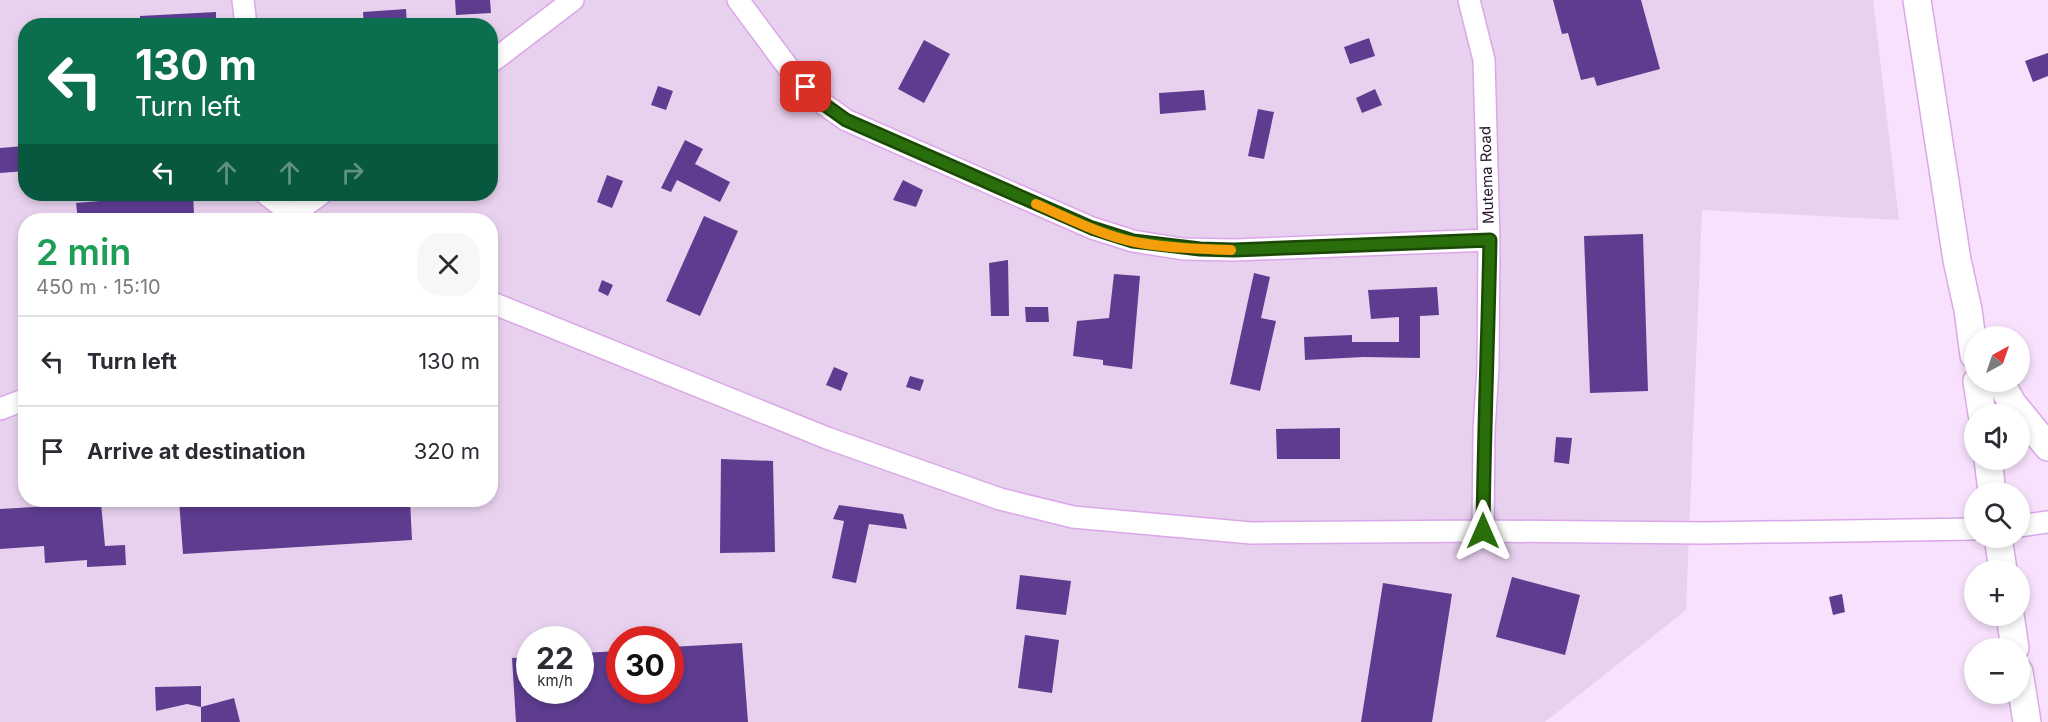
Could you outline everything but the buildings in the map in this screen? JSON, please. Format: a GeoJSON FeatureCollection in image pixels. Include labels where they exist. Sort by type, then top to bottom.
{"type":"FeatureCollection","features":[{"type":"Feature","properties":{"kind":"main road"},"geometry":{"type":"LineString","coordinates":[[1917,0],[1957,260],[1970,326]]}},
{"type":"Feature","properties":{"kind":"main road"},"geometry":{"type":"LineString","coordinates":[[1968,310],[1975,326]]}},
{"type":"Feature","properties":{"kind":"main road"},"geometry":{"type":"LineString","coordinates":[[2006,392],[2012,403],[2048,447]]}},
{"type":"Feature","properties":{"kind":"main road"},"geometry":{"type":"LineString","coordinates":[[2024,704],[2027,722]]}},
{"type":"Feature","properties":{"kind":"street"},"geometry":{"type":"LineString","coordinates":[[243,0],[245,18]]}},
{"type":"Feature","properties":{"kind":"street"},"geometry":{"type":"LineString","coordinates":[[498,57],[573,0]]}},
{"type":"Feature","properties":{"kind":"street"},"geometry":{"type":"LineString","coordinates":[[738,0],[793,74],[818,100],[846,120],[1092,228],[1133,241],[1183,249],[1234,250],[1490,240]]}},
{"type":"Feature","properties":{"kind":"street","name":"Mutema Road"},"geometry":{"type":"LineString","coordinates":[[1469,0],[1484,60],[1490,240],[1483,531]]}},
{"type":"Feature","properties":{"kind":"street"},"geometry":{"type":"LineString","coordinates":[[274,201],[287,213]]}},
{"type":"Feature","properties":{"kind":"street"},"geometry":{"type":"LineString","coordinates":[[300,213],[313,201]]}},
{"type":"Feature","properties":{"kind":"street"},"geometry":{"type":"LineString","coordinates":[[498,305],[827,438],[1000,499],[1073,517],[1197,530],[1251,533],[1483,531],[1703,533],[1964,529]]}},
{"type":"Feature","properties":{"kind":"street"},"geometry":{"type":"LineString","coordinates":[[0,409],[18,402]]}},
{"type":"Feature","properties":{"kind":"street"},"geometry":{"type":"LineString","coordinates":[[2030,524],[2048,522]]}},
{"type":"Feature","properties":{"kind":"shaded area"},"geometry":{"type":"Polygon","coordinates":[[[0,0],[1873,0],[1899,220],[1702,210],[1686,610],[1545,722],[0,722],[0,0]]]}},
{"type":"Feature","properties":{"kind":"slow traffic"},"geometry":{"type":"LineString","coordinates":[[1036,204],[1092,228],[1133,241],[1183,249],[1231,250]]}},
{"type":"Feature","properties":{"kind":"route"},"geometry":{"type":"LineString","coordinates":[[806,87],[818,100],[846,120],[1092,228],[1133,241],[1183,249],[1234,250],[1490,240],[1483,531]]}}]}
